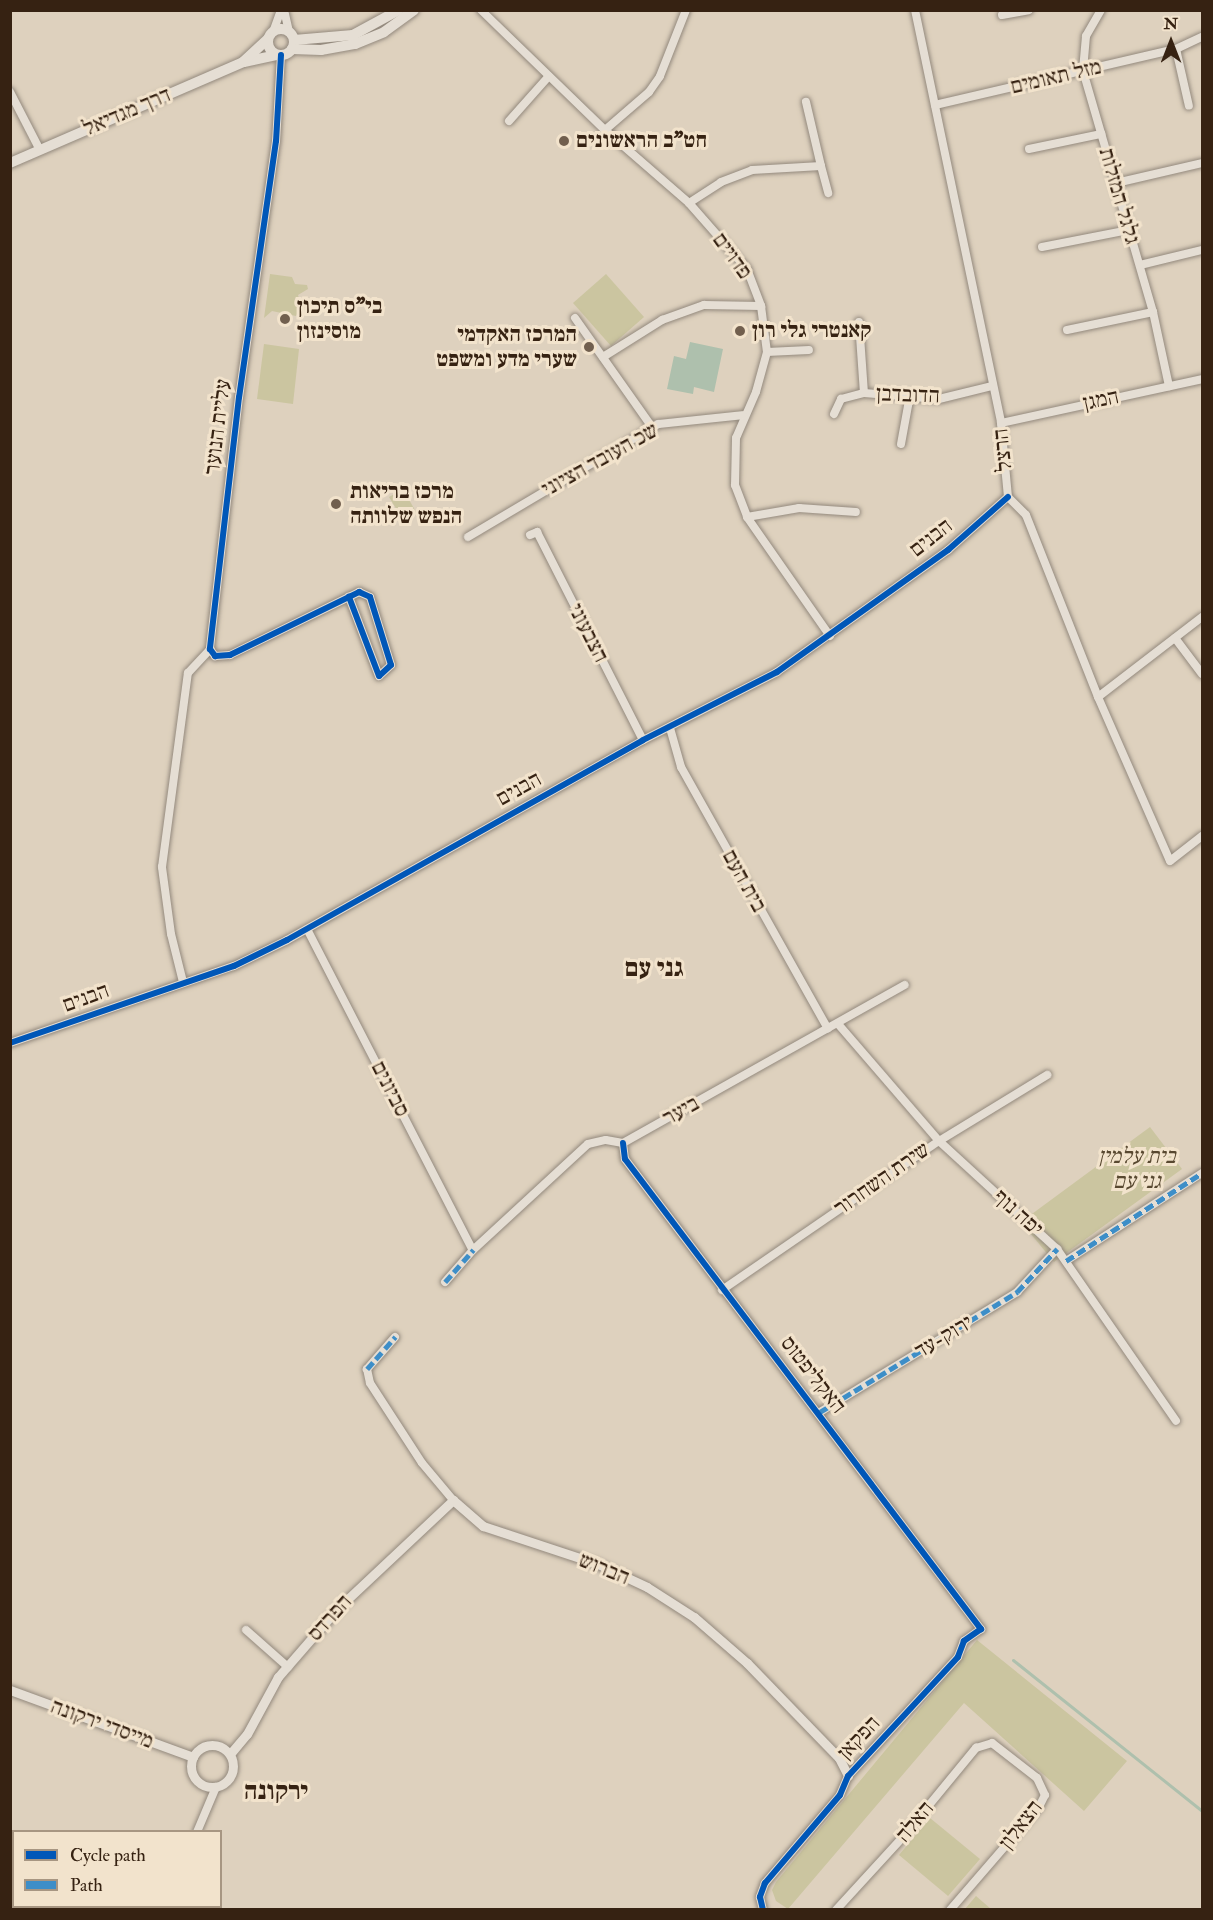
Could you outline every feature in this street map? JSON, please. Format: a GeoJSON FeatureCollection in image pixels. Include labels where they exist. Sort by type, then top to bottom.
{"type":"FeatureCollection","features":[{"type":"Feature","properties":{"kind":"main road"},"geometry":{"type":"LineString","coordinates":[[291,40],[354,35],[399,10]]}},
{"type":"Feature","properties":{"kind":"main road"},"geometry":{"type":"LineString","coordinates":[[279,55],[270,50],[271,35],[321,50],[355,44],[384,32],[414,10]]}},
{"type":"Feature","properties":{"kind":"main road","name":"דרך מגדיאל"},"geometry":{"type":"LineString","coordinates":[[243,62],[271,35]]}},
{"type":"Feature","properties":{"kind":"main road","name":"דרך מגדיאל"},"geometry":{"type":"LineString","coordinates":[[10,163],[243,62],[279,55],[291,40]]}},
{"type":"Feature","properties":{"kind":"street"},"geometry":{"type":"LineString","coordinates":[[271,35],[283,10]]}},
{"type":"Feature","properties":{"kind":"street"},"geometry":{"type":"LineString","coordinates":[[283,10],[291,40]]}},
{"type":"Feature","properties":{"kind":"street","name":"פדויים"},"geometry":{"type":"LineString","coordinates":[[481,10],[605,130],[689,203],[747,269],[761,306],[767,352],[756,392],[743,415],[733,466],[740,505],[830,636]]}},
{"type":"Feature","properties":{"kind":"street"},"geometry":{"type":"LineString","coordinates":[[605,130],[649,92],[686,10]]}},
{"type":"Feature","properties":{"kind":"street","name":"הרצל"},"geometry":{"type":"LineString","coordinates":[[915,10],[1001,423],[1008,497],[1026,515],[1098,697],[1170,861],[1203,836]]}},
{"type":"Feature","properties":{"kind":"street"},"geometry":{"type":"LineString","coordinates":[[1002,15],[1029,10]]}},
{"type":"Feature","properties":{"kind":"street","name":"גלגל המזלות"},"geometry":{"type":"LineString","coordinates":[[1101,10],[1086,36],[1083,71],[1153,312],[1169,386]]}},
{"type":"Feature","properties":{"kind":"street","name":"מזל תאומים"},"geometry":{"type":"LineString","coordinates":[[935,105],[1176,49],[1203,37]]}},
{"type":"Feature","properties":{"kind":"street"},"geometry":{"type":"LineString","coordinates":[[1176,49],[1189,106]]}},
{"type":"Feature","properties":{"kind":"street","name":"עליית הנוער"},"geometry":{"type":"LineString","coordinates":[[210,649],[239,397],[276,141],[279,55]]}},
{"type":"Feature","properties":{"kind":"street"},"geometry":{"type":"LineString","coordinates":[[509,121],[549,76]]}},
{"type":"Feature","properties":{"kind":"street"},"geometry":{"type":"LineString","coordinates":[[10,92],[40,150]]}},
{"type":"Feature","properties":{"kind":"street"},"geometry":{"type":"LineString","coordinates":[[806,102],[828,193]]}},
{"type":"Feature","properties":{"kind":"street"},"geometry":{"type":"LineString","coordinates":[[1029,149],[1101,134]]}},
{"type":"Feature","properties":{"kind":"street"},"geometry":{"type":"LineString","coordinates":[[1116,183],[1203,163]]}},
{"type":"Feature","properties":{"kind":"street"},"geometry":{"type":"LineString","coordinates":[[689,203],[721,182],[752,170],[821,166]]}},
{"type":"Feature","properties":{"kind":"street"},"geometry":{"type":"LineString","coordinates":[[1042,246],[1129,230]]}},
{"type":"Feature","properties":{"kind":"street"},"geometry":{"type":"LineString","coordinates":[[1140,265],[1203,250]]}},
{"type":"Feature","properties":{"kind":"street"},"geometry":{"type":"LineString","coordinates":[[603,357],[662,320],[704,304],[761,306]]}},
{"type":"Feature","properties":{"kind":"street"},"geometry":{"type":"LineString","coordinates":[[1067,330],[1153,312]]}},
{"type":"Feature","properties":{"kind":"street"},"geometry":{"type":"LineString","coordinates":[[575,318],[652,427]]}},
{"type":"Feature","properties":{"kind":"street"},"geometry":{"type":"LineString","coordinates":[[859,322],[864,393]]}},
{"type":"Feature","properties":{"kind":"street"},"geometry":{"type":"LineString","coordinates":[[767,352],[809,350]]}},
{"type":"Feature","properties":{"kind":"street","name":"המגן"},"geometry":{"type":"LineString","coordinates":[[1001,423],[1203,380]]}},
{"type":"Feature","properties":{"kind":"street","name":"הדובדבן"},"geometry":{"type":"LineString","coordinates":[[834,414],[841,399],[864,393],[939,399],[992,386]]}},
{"type":"Feature","properties":{"kind":"street"},"geometry":{"type":"LineString","coordinates":[[901,444],[909,395]]}},
{"type":"Feature","properties":{"kind":"street","name":"שכ העובד הציוני"},"geometry":{"type":"LineString","coordinates":[[468,537],[652,427],[743,415]]}},
{"type":"Feature","properties":{"kind":"street","name":"הבנים"},"geometry":{"type":"LineString","coordinates":[[10,1043],[234,966],[307,928],[643,740],[777,672],[948,550],[1008,497]]}},
{"type":"Feature","properties":{"kind":"street"},"geometry":{"type":"LineString","coordinates":[[747,517],[799,508],[856,512]]}},
{"type":"Feature","properties":{"kind":"street","name":"הצבעוני"},"geometry":{"type":"LineString","coordinates":[[530,535],[537,532],[643,740]]}},
{"type":"Feature","properties":{"kind":"street"},"geometry":{"type":"LineString","coordinates":[[183,982],[171,934],[162,867],[188,673],[210,649],[215,656],[230,655],[359,592],[370,597],[391,665],[379,676],[374,672],[349,597]]}},
{"type":"Feature","properties":{"kind":"street"},"geometry":{"type":"LineString","coordinates":[[1098,697],[1203,617]]}},
{"type":"Feature","properties":{"kind":"street"},"geometry":{"type":"LineString","coordinates":[[1175,638],[1203,674]]}},
{"type":"Feature","properties":{"kind":"street","name":"בית העם"},"geometry":{"type":"LineString","coordinates":[[670,728],[681,767],[828,1029]]}},
{"type":"Feature","properties":{"kind":"street","name":"סביונים"},"geometry":{"type":"LineString","coordinates":[[307,928],[473,1250]]}},
{"type":"Feature","properties":{"kind":"street","name":"ביער"},"geometry":{"type":"LineString","coordinates":[[446,1282],[473,1250],[588,1144],[606,1140],[623,1143],[905,985]]}},
{"type":"Feature","properties":{"kind":"street","name":"יפה נוף"},"geometry":{"type":"LineString","coordinates":[[838,1024],[939,1141],[1057,1249],[1176,1421]]}},
{"type":"Feature","properties":{"kind":"street","name":"שירת השחרור"},"geometry":{"type":"LineString","coordinates":[[722,1290],[939,1141],[1047,1075]]}},
{"type":"Feature","properties":{"kind":"street","name":"האקליפטוס"},"geometry":{"type":"LineString","coordinates":[[623,1143],[625,1159],[722,1290],[820,1412],[981,1629]]}},
{"type":"Feature","properties":{"kind":"street"},"geometry":{"type":"LineString","coordinates":[[1066,1261],[1203,1173]]}},
{"type":"Feature","properties":{"kind":"street","name":"ירוק-עד"},"geometry":{"type":"LineString","coordinates":[[820,1412],[1017,1292],[1057,1249]]}},
{"type":"Feature","properties":{"kind":"street","name":"הברוש"},"geometry":{"type":"LineString","coordinates":[[396,1337],[367,1369],[389,1416],[422,1463],[453,1500],[483,1526],[598,1564],[647,1587],[694,1617],[747,1663],[806,1723],[839,1758],[848,1776]]}},
{"type":"Feature","properties":{"kind":"street","name":"הפרדס"},"geometry":{"type":"LineString","coordinates":[[230,1754],[288,1666],[385,1560],[453,1500]]}},
{"type":"Feature","properties":{"kind":"street","name":"הפקאן"},"geometry":{"type":"LineString","coordinates":[[763,1910],[760,1897],[765,1883],[840,1795],[848,1776],[958,1657],[964,1641],[981,1629]]}},
{"type":"Feature","properties":{"kind":"street"},"geometry":{"type":"LineString","coordinates":[[246,1630],[288,1666]]}},
{"type":"Feature","properties":{"kind":"street","name":"מייסדי ירקונה"},"geometry":{"type":"LineString","coordinates":[[10,1690],[194,1757]]}},
{"type":"Feature","properties":{"kind":"street","name":"האלה"},"geometry":{"type":"LineString","coordinates":[[836,1910],[902,1838],[976,1748],[987,1742],[996,1745]]}},
{"type":"Feature","properties":{"kind":"street"},"geometry":{"type":"LineString","coordinates":[[198,1830],[216,1787],[233,1772],[230,1754],[212,1745],[200,1749],[194,1757],[195,1778],[206,1786],[216,1787]]}},
{"type":"Feature","properties":{"kind":"street","name":"הצאלון"},"geometry":{"type":"LineString","coordinates":[[950,1910],[1043,1801],[1042,1783],[996,1745]]}},
{"type":"Feature","properties":{"kind":"green space"},"geometry":{"type":"Polygon","coordinates":[[[270,274],[292,277],[295,284],[307,285],[308,289],[298,295],[301,305],[296,316],[272,311],[264,318],[270,274]]]}},
{"type":"Feature","properties":{"kind":"green space"},"geometry":{"type":"Polygon","coordinates":[[[606,274],[644,317],[611,346],[573,303],[606,274]]]}},
{"type":"Feature","properties":{"kind":"green space"},"geometry":{"type":"Polygon","coordinates":[[[264,344],[299,349],[293,404],[257,399],[264,344]]]}},
{"type":"Feature","properties":{"kind":"green space"},"geometry":{"type":"Polygon","coordinates":[[[403,489],[416,512],[403,520],[389,497],[403,489]]]}},
{"type":"Feature","properties":{"kind":"green space","name":"בית עלמין גני עם"},"geometry":{"type":"Polygon","coordinates":[[[1150,1127],[1182,1169],[1054,1262],[1021,1222],[1150,1127]]]}},
{"type":"Feature","properties":{"kind":"green space"},"geometry":{"type":"Polygon","coordinates":[[[977,1640],[1127,1761],[1084,1811],[964,1703],[788,1909],[776,1901],[772,1890],[776,1882],[977,1640]]]}},
{"type":"Feature","properties":{"kind":"green space"},"geometry":{"type":"Polygon","coordinates":[[[930,1818],[980,1859],[948,1896],[899,1855],[930,1818]]]}},
{"type":"Feature","properties":{"kind":"green space"},"geometry":{"type":"Polygon","coordinates":[[[976,1896],[991,1909],[965,1909],[976,1896]]]}},
{"type":"Feature","properties":{"kind":"shaded area"},"geometry":{"type":"Polygon","coordinates":[[[690,342],[723,349],[714,392],[694,387],[693,394],[667,389],[674,356],[686,359],[690,342]]]}},
{"type":"Feature","properties":{"kind":"waterway"},"geometry":{"type":"LineString","coordinates":[[1013,1660],[1202,1811]]}},
{"type":"Feature","properties":{"kind":"marked path"},"geometry":{"type":"LineString","coordinates":[[1066,1261],[1202,1173]]}},
{"type":"Feature","properties":{"kind":"marked path"},"geometry":{"type":"LineString","coordinates":[[820,1412],[1017,1292],[1057,1249]]}},
{"type":"Feature","properties":{"kind":"marked path"},"geometry":{"type":"LineString","coordinates":[[445,1282],[473,1250]]}},
{"type":"Feature","properties":{"kind":"marked path"},"geometry":{"type":"LineString","coordinates":[[367,1369],[395,1337]]}},
{"type":"Feature","properties":{"kind":"cycle path"},"geometry":{"type":"LineString","coordinates":[[281,55],[276,141],[239,397],[210,649],[215,656],[230,655],[359,592],[370,597],[391,665],[379,676],[349,597]]}},
{"type":"Feature","properties":{"kind":"cycle path"},"geometry":{"type":"LineString","coordinates":[[10,1043],[234,966],[287,940],[643,740],[777,672],[948,550],[1008,497]]}},
{"type":"Feature","properties":{"kind":"cycle path"},"geometry":{"type":"LineString","coordinates":[[623,1143],[625,1159],[981,1629],[964,1641],[958,1657],[848,1776],[840,1795],[765,1883],[760,1897],[763,1910]]}},
{"type":"Feature","properties":{"kind":"place","name":"חט\"ב הראשונים"},"geometry":{"type":"Point","coordinates":[564,141]}},
{"type":"Feature","properties":{"kind":"place","name":"בי\"ס תיכון מוסינזון"},"geometry":{"type":"Point","coordinates":[285,319]}},
{"type":"Feature","properties":{"kind":"place","name":"קאנטרי גלי רון"},"geometry":{"type":"Point","coordinates":[740,331]}},
{"type":"Feature","properties":{"kind":"place","name":"המרכז האקדמי שערי מדע ומשפט"},"geometry":{"type":"Point","coordinates":[589,347]}},
{"type":"Feature","properties":{"kind":"place","name":"מרכז בריאות הנפש שלוותה"},"geometry":{"type":"Point","coordinates":[336,504]}},
{"type":"Feature","properties":{"kind":"district","name":"גני עם"},"geometry":{"type":"Point","coordinates":[654,969]}},
{"type":"Feature","properties":{"kind":"district","name":"ירקונה"},"geometry":{"type":"Point","coordinates":[276,1792]}}]}
